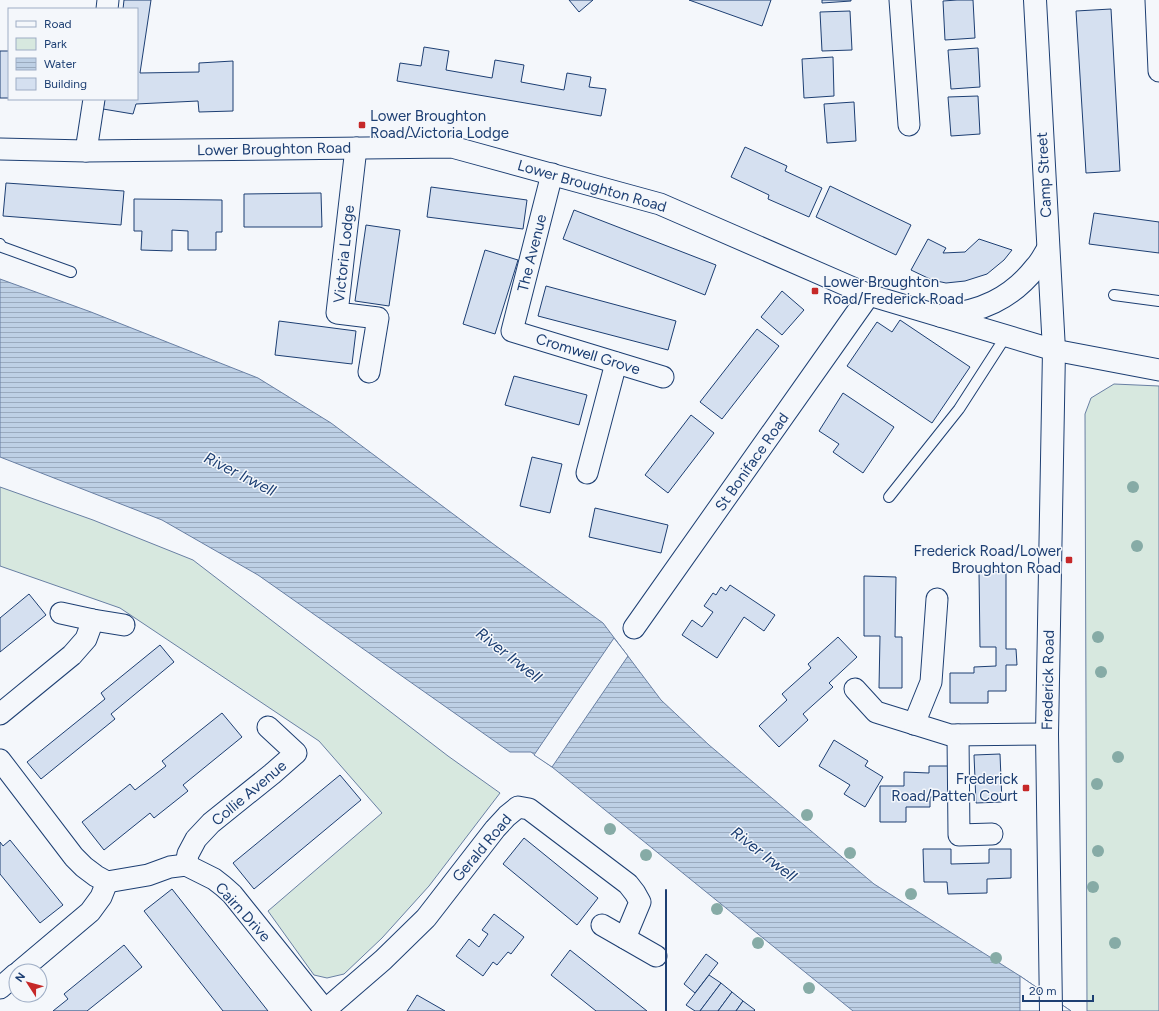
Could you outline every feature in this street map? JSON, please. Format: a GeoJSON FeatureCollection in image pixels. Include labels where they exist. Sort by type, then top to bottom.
{"type":"FeatureCollection","features":[{"type":"Feature","properties":{"kind":"main road","name":"Camp Street"},"geometry":{"type":"LineString","coordinates":[[1035,0],[1054,350]]}},
{"type":"Feature","properties":{"kind":"main road"},"geometry":{"type":"LineString","coordinates":[[941,316],[958,315],[975,310],[991,304],[1007,295],[1023,282],[1037,267],[1048,249]]}},
{"type":"Feature","properties":{"kind":"main road","name":"Frederick Road"},"geometry":{"type":"LineString","coordinates":[[1051,1011],[1047,734],[1054,350]]}},
{"type":"Feature","properties":{"kind":"street"},"geometry":{"type":"LineString","coordinates":[[900,0],[909,125]]}},
{"type":"Feature","properties":{"kind":"street"},"geometry":{"type":"LineString","coordinates":[[1156,0],[1159,71]]}},
{"type":"Feature","properties":{"kind":"street"},"geometry":{"type":"LineString","coordinates":[[86,151],[94,100]]}},
{"type":"Feature","properties":{"kind":"street","name":"Lower Broughton Road"},"geometry":{"type":"LineString","coordinates":[[0,149],[86,151],[452,147],[660,204],[869,295],[1054,350],[1159,370]]}},
{"type":"Feature","properties":{"kind":"street","name":"Victoria Lodge"},"geometry":{"type":"LineString","coordinates":[[356,148],[337,312],[378,318],[369,372]]}},
{"type":"Feature","properties":{"kind":"street","name":"The Avenue"},"geometry":{"type":"LineString","coordinates":[[512,331],[552,174]]}},
{"type":"Feature","properties":{"kind":"street","name":"St Boniface Road"},"geometry":{"type":"LineString","coordinates":[[634,628],[869,295]]}},
{"type":"Feature","properties":{"kind":"street","name":"Cromwell Grove"},"geometry":{"type":"LineString","coordinates":[[512,331],[663,377]]}},
{"type":"Feature","properties":{"kind":"street"},"geometry":{"type":"LineString","coordinates":[[587,473],[616,363]]}},
{"type":"Feature","properties":{"kind":"street"},"geometry":{"type":"LineString","coordinates":[[914,724],[931,682],[937,599]]}},
{"type":"Feature","properties":{"kind":"street"},"geometry":{"type":"LineString","coordinates":[[61,613],[124,625]]}},
{"type":"Feature","properties":{"kind":"street"},"geometry":{"type":"LineString","coordinates":[[0,714],[72,655],[86,639],[94,620]]}},
{"type":"Feature","properties":{"kind":"street"},"geometry":{"type":"LineString","coordinates":[[854,689],[876,712],[950,735],[1047,734]]}},
{"type":"Feature","properties":{"kind":"street","name":"Collie Avenue"},"geometry":{"type":"LineString","coordinates":[[186,865],[188,854],[196,839],[206,828],[296,753],[268,727]]}},
{"type":"Feature","properties":{"kind":"street"},"geometry":{"type":"LineString","coordinates":[[958,734],[959,835],[992,834]]}},
{"type":"Feature","properties":{"kind":"street"},"geometry":{"type":"LineString","coordinates":[[0,760],[74,857],[96,876],[107,882],[148,875],[170,867],[186,865]]}},
{"type":"Feature","properties":{"kind":"street","name":"Gerald Road"},"geometry":{"type":"LineString","coordinates":[[324,1011],[383,960],[426,918],[495,829],[518,807],[529,809],[628,884],[635,892],[640,902],[626,938]]}},
{"type":"Feature","properties":{"kind":"street","name":"Cairn Drive"},"geometry":{"type":"LineString","coordinates":[[186,865],[214,879],[232,894],[324,1011]]}},
{"type":"Feature","properties":{"kind":"street"},"geometry":{"type":"LineString","coordinates":[[29,963],[90,912],[101,897],[107,882]]}},
{"type":"Feature","properties":{"kind":"street"},"geometry":{"type":"LineString","coordinates":[[602,925],[656,956]]}},
{"type":"Feature","properties":{"kind":"street"},"geometry":{"type":"LineString","coordinates":[[0,988],[8,981]]}},
{"type":"Feature","properties":{"kind":"lane"},"geometry":{"type":"LineString","coordinates":[[0,244],[2,247],[71,272]]}},
{"type":"Feature","properties":{"kind":"lane"},"geometry":{"type":"LineString","coordinates":[[1114,295],[1159,301]]}},
{"type":"Feature","properties":{"kind":"lane"},"geometry":{"type":"LineString","coordinates":[[889,497],[959,409],[1006,336]]}},
{"type":"Feature","properties":{"kind":"green space"},"geometry":{"type":"Polygon","coordinates":[[[1114,384],[1159,386],[1159,1011],[1087,1011],[1085,414],[1091,398],[1114,384]]]}},
{"type":"Feature","properties":{"kind":"green space"},"geometry":{"type":"Polygon","coordinates":[[[0,487],[93,520],[193,560],[448,756],[500,793],[429,886],[382,938],[344,974],[327,978],[314,975],[268,911],[382,813],[319,741],[120,608],[0,566],[0,487]]]}},
{"type":"Feature","properties":{"kind":"water","name":"River Irwell"},"geometry":{"type":"Polygon","coordinates":[[[0,279],[91,312],[258,378],[331,423],[496,546],[603,623],[661,700],[709,745],[874,884],[1020,976],[1071,1011],[853,1011],[552,767],[531,752],[510,752],[258,575],[162,520],[0,457],[0,279]]]}},
{"type":"Feature","properties":{"kind":"pier"},"geometry":{"type":"Polygon","coordinates":[[[614,638],[628,656],[552,767],[534,755],[614,638]]]}},
{"type":"Feature","properties":{"kind":"pier"},"geometry":{"type":"Polygon","coordinates":[[[1020,976],[1071,1011],[1020,1011],[1020,976]]]}},
{"type":"Feature","properties":{"kind":"building"},"geometry":{"type":"Polygon","coordinates":[[[124,0],[151,0],[140,73],[199,72],[199,63],[233,61],[233,111],[199,112],[198,101],[136,104],[133,114],[103,109],[105,100],[138,100],[138,8],[123,8],[124,0]]]}},
{"type":"Feature","properties":{"kind":"building"},"geometry":{"type":"Polygon","coordinates":[[[569,0],[593,0],[579,12],[569,0]]]}},
{"type":"Feature","properties":{"kind":"building"},"geometry":{"type":"Polygon","coordinates":[[[689,0],[771,0],[762,26],[689,0]]]}},
{"type":"Feature","properties":{"kind":"building"},"geometry":{"type":"Polygon","coordinates":[[[822,0],[851,0],[851,1],[822,3],[822,0]]]}},
{"type":"Feature","properties":{"kind":"building"},"geometry":{"type":"Polygon","coordinates":[[[973,0],[975,38],[945,40],[943,1],[973,0]]]}},
{"type":"Feature","properties":{"kind":"building"},"geometry":{"type":"Polygon","coordinates":[[[1111,9],[1120,171],[1086,173],[1076,11],[1111,9]]]}},
{"type":"Feature","properties":{"kind":"building"},"geometry":{"type":"Polygon","coordinates":[[[850,11],[852,50],[822,51],[820,12],[850,11]]]}},
{"type":"Feature","properties":{"kind":"building"},"geometry":{"type":"Polygon","coordinates":[[[424,47],[449,51],[446,70],[492,78],[495,60],[524,65],[521,82],[564,90],[567,73],[591,77],[589,87],[606,89],[601,116],[397,81],[400,63],[421,66],[424,47]]]}},
{"type":"Feature","properties":{"kind":"building"},"geometry":{"type":"Polygon","coordinates":[[[978,48],[980,87],[951,89],[948,50],[978,48]]]}},
{"type":"Feature","properties":{"kind":"building"},"geometry":{"type":"Polygon","coordinates":[[[0,51],[8,51],[8,98],[0,98],[0,51]]]}},
{"type":"Feature","properties":{"kind":"building"},"geometry":{"type":"Polygon","coordinates":[[[833,57],[834,96],[804,98],[802,59],[833,57]]]}},
{"type":"Feature","properties":{"kind":"building"},"geometry":{"type":"Polygon","coordinates":[[[978,96],[980,134],[951,136],[948,97],[978,96]]]}},
{"type":"Feature","properties":{"kind":"building"},"geometry":{"type":"Polygon","coordinates":[[[854,102],[856,141],[827,143],[824,104],[854,102]]]}},
{"type":"Feature","properties":{"kind":"building"},"geometry":{"type":"Polygon","coordinates":[[[745,147],[787,166],[785,171],[822,188],[809,217],[768,199],[769,195],[731,177],[745,147]]]}},
{"type":"Feature","properties":{"kind":"building"},"geometry":{"type":"Polygon","coordinates":[[[6,183],[124,191],[121,225],[3,216],[6,183]]]}},
{"type":"Feature","properties":{"kind":"building"},"geometry":{"type":"Polygon","coordinates":[[[830,186],[911,225],[896,255],[816,217],[830,186]]]}},
{"type":"Feature","properties":{"kind":"building"},"geometry":{"type":"Polygon","coordinates":[[[431,187],[527,200],[523,229],[427,217],[431,187]]]}},
{"type":"Feature","properties":{"kind":"building"},"geometry":{"type":"Polygon","coordinates":[[[321,193],[322,227],[244,227],[244,194],[321,193]]]}},
{"type":"Feature","properties":{"kind":"building"},"geometry":{"type":"Polygon","coordinates":[[[134,199],[222,200],[222,232],[216,232],[216,250],[188,250],[188,231],[172,230],[172,251],[141,250],[142,231],[134,231],[134,199]]]}},
{"type":"Feature","properties":{"kind":"building"},"geometry":{"type":"Polygon","coordinates":[[[574,210],[716,265],[705,295],[563,239],[574,210]]]}},
{"type":"Feature","properties":{"kind":"building"},"geometry":{"type":"Polygon","coordinates":[[[1094,213],[1159,222],[1159,253],[1089,244],[1094,213]]]}},
{"type":"Feature","properties":{"kind":"building"},"geometry":{"type":"Polygon","coordinates":[[[366,225],[400,230],[389,306],[355,301],[366,225]]]}},
{"type":"Feature","properties":{"kind":"building"},"geometry":{"type":"Polygon","coordinates":[[[928,239],[946,248],[943,253],[965,252],[979,239],[1012,250],[1004,260],[987,274],[965,281],[946,283],[932,280],[911,270],[928,239]]]}},
{"type":"Feature","properties":{"kind":"building"},"geometry":{"type":"Polygon","coordinates":[[[485,250],[518,260],[495,334],[463,324],[485,250]]]}},
{"type":"Feature","properties":{"kind":"building"},"geometry":{"type":"Polygon","coordinates":[[[546,286],[676,321],[668,350],[538,316],[546,286]]]}},
{"type":"Feature","properties":{"kind":"building"},"geometry":{"type":"Polygon","coordinates":[[[782,291],[804,310],[782,335],[761,317],[782,291]]]}},
{"type":"Feature","properties":{"kind":"building"},"geometry":{"type":"Polygon","coordinates":[[[900,320],[970,367],[932,423],[847,366],[877,322],[892,332],[900,320]]]}},
{"type":"Feature","properties":{"kind":"building"},"geometry":{"type":"Polygon","coordinates":[[[279,321],[356,331],[352,364],[275,355],[279,321]]]}},
{"type":"Feature","properties":{"kind":"building"},"geometry":{"type":"Polygon","coordinates":[[[757,329],[779,346],[722,419],[700,402],[757,329]]]}},
{"type":"Feature","properties":{"kind":"building"},"geometry":{"type":"Polygon","coordinates":[[[514,376],[587,395],[579,425],[505,405],[514,376]]]}},
{"type":"Feature","properties":{"kind":"building"},"geometry":{"type":"Polygon","coordinates":[[[843,393],[894,427],[863,473],[833,452],[839,444],[819,431],[843,393]]]}},
{"type":"Feature","properties":{"kind":"building"},"geometry":{"type":"Polygon","coordinates":[[[691,415],[714,433],[668,493],[645,475],[691,415]]]}},
{"type":"Feature","properties":{"kind":"building"},"geometry":{"type":"Polygon","coordinates":[[[532,457],[562,464],[550,513],[520,506],[532,457]]]}},
{"type":"Feature","properties":{"kind":"building"},"geometry":{"type":"Polygon","coordinates":[[[595,508],[668,525],[661,553],[589,537],[595,508]]]}},
{"type":"Feature","properties":{"kind":"building"},"geometry":{"type":"Polygon","coordinates":[[[1006,571],[1006,649],[1016,649],[1017,665],[1006,665],[1006,691],[988,691],[988,703],[950,703],[950,673],[974,673],[974,667],[996,666],[996,647],[980,647],[979,572],[1006,571]]]}},
{"type":"Feature","properties":{"kind":"building"},"geometry":{"type":"Polygon","coordinates":[[[864,576],[896,577],[895,637],[902,637],[902,688],[879,688],[880,636],[864,636],[864,576]]]}},
{"type":"Feature","properties":{"kind":"building"},"geometry":{"type":"Polygon","coordinates":[[[730,585],[775,615],[764,631],[744,617],[717,658],[682,635],[692,620],[702,627],[713,612],[704,606],[713,593],[716,595],[721,587],[726,591],[730,585]]]}},
{"type":"Feature","properties":{"kind":"building"},"geometry":{"type":"Polygon","coordinates":[[[29,594],[46,615],[0,652],[0,618],[29,594]]]}},
{"type":"Feature","properties":{"kind":"building"},"geometry":{"type":"Polygon","coordinates":[[[838,637],[857,657],[829,683],[833,687],[803,714],[808,720],[779,747],[759,726],[787,700],[782,694],[811,668],[808,664],[838,637]]]}},
{"type":"Feature","properties":{"kind":"building"},"geometry":{"type":"Polygon","coordinates":[[[160,645],[174,662],[111,714],[115,719],[41,779],[27,762],[105,699],[101,693],[160,645]]]}},
{"type":"Feature","properties":{"kind":"building"},"geometry":{"type":"Polygon","coordinates":[[[222,713],[242,737],[183,785],[188,791],[154,818],[150,813],[104,850],[82,822],[130,784],[135,790],[166,766],[162,761],[222,713]]]}},
{"type":"Feature","properties":{"kind":"building"},"geometry":{"type":"Polygon","coordinates":[[[834,740],[868,761],[865,766],[883,777],[865,807],[844,794],[850,785],[819,766],[834,740]]]}},
{"type":"Feature","properties":{"kind":"building"},"geometry":{"type":"Polygon","coordinates":[[[1000,754],[1002,802],[976,803],[974,755],[1000,754]]]}},
{"type":"Feature","properties":{"kind":"building"},"geometry":{"type":"Polygon","coordinates":[[[929,766],[949,766],[949,798],[930,797],[930,807],[906,807],[906,822],[880,822],[880,786],[904,786],[904,772],[929,773],[929,766]]]}},
{"type":"Feature","properties":{"kind":"building"},"geometry":{"type":"Polygon","coordinates":[[[340,775],[361,800],[254,889],[233,863],[340,775]]]}},
{"type":"Feature","properties":{"kind":"building"},"geometry":{"type":"Polygon","coordinates":[[[524,838],[598,898],[577,925],[503,864],[524,838]]]}},
{"type":"Feature","properties":{"kind":"building"},"geometry":{"type":"Polygon","coordinates":[[[10,840],[63,905],[40,923],[0,874],[0,842],[3,846],[10,840]]]}},
{"type":"Feature","properties":{"kind":"building"},"geometry":{"type":"Polygon","coordinates":[[[923,849],[951,849],[951,864],[989,863],[989,849],[1011,849],[1011,878],[987,879],[987,893],[948,894],[947,882],[924,882],[923,849]]]}},
{"type":"Feature","properties":{"kind":"building"},"geometry":{"type":"Polygon","coordinates":[[[172,889],[268,1011],[223,1011],[144,911],[172,889]]]}},
{"type":"Feature","properties":{"kind":"building"},"geometry":{"type":"Polygon","coordinates":[[[494,914],[524,937],[511,954],[508,952],[497,965],[493,962],[483,976],[456,956],[469,939],[479,947],[488,934],[482,930],[494,914]]]}},
{"type":"Feature","properties":{"kind":"building"},"geometry":{"type":"Polygon","coordinates":[[[124,945],[142,967],[87,1011],[53,1011],[68,999],[64,994],[124,945]]]}},
{"type":"Feature","properties":{"kind":"building"},"geometry":{"type":"Polygon","coordinates":[[[570,950],[647,1011],[596,1011],[551,975],[570,950]]]}},
{"type":"Feature","properties":{"kind":"building"},"geometry":{"type":"Polygon","coordinates":[[[706,954],[718,963],[695,993],[684,984],[706,954]]]}},
{"type":"Feature","properties":{"kind":"building"},"geometry":{"type":"Polygon","coordinates":[[[709,975],[721,983],[700,1011],[695,1011],[686,1005],[709,975]]]}},
{"type":"Feature","properties":{"kind":"building"},"geometry":{"type":"Polygon","coordinates":[[[721,983],[732,992],[718,1011],[700,1011],[721,983]]]}},
{"type":"Feature","properties":{"kind":"building"},"geometry":{"type":"Polygon","coordinates":[[[732,992],[743,1001],[736,1011],[718,1011],[732,992]]]}},
{"type":"Feature","properties":{"kind":"building"},"geometry":{"type":"Polygon","coordinates":[[[417,995],[445,1011],[407,1011],[417,995]]]}},
{"type":"Feature","properties":{"kind":"building"},"geometry":{"type":"Polygon","coordinates":[[[743,1001],[755,1010],[736,1011],[743,1001]]]}},
{"type":"Feature","properties":{"kind":"wall"},"geometry":{"type":"LineString","coordinates":[[666,890],[666,1011]]}},
{"type":"Feature","properties":{"kind":"place","name":"Lower Broughton Road/Victoria Lodge"},"geometry":{"type":"Point","coordinates":[362,125]}},
{"type":"Feature","properties":{"kind":"place","name":"Lower Broughton Road/Frederick Road"},"geometry":{"type":"Point","coordinates":[815,291]}},
{"type":"Feature","properties":{"kind":"place","name":"Frederick Road/Lower Broughton Road"},"geometry":{"type":"Point","coordinates":[1069,560]}},
{"type":"Feature","properties":{"kind":"place","name":"Frederick Road/Patten Court"},"geometry":{"type":"Point","coordinates":[1026,788]}}]}
